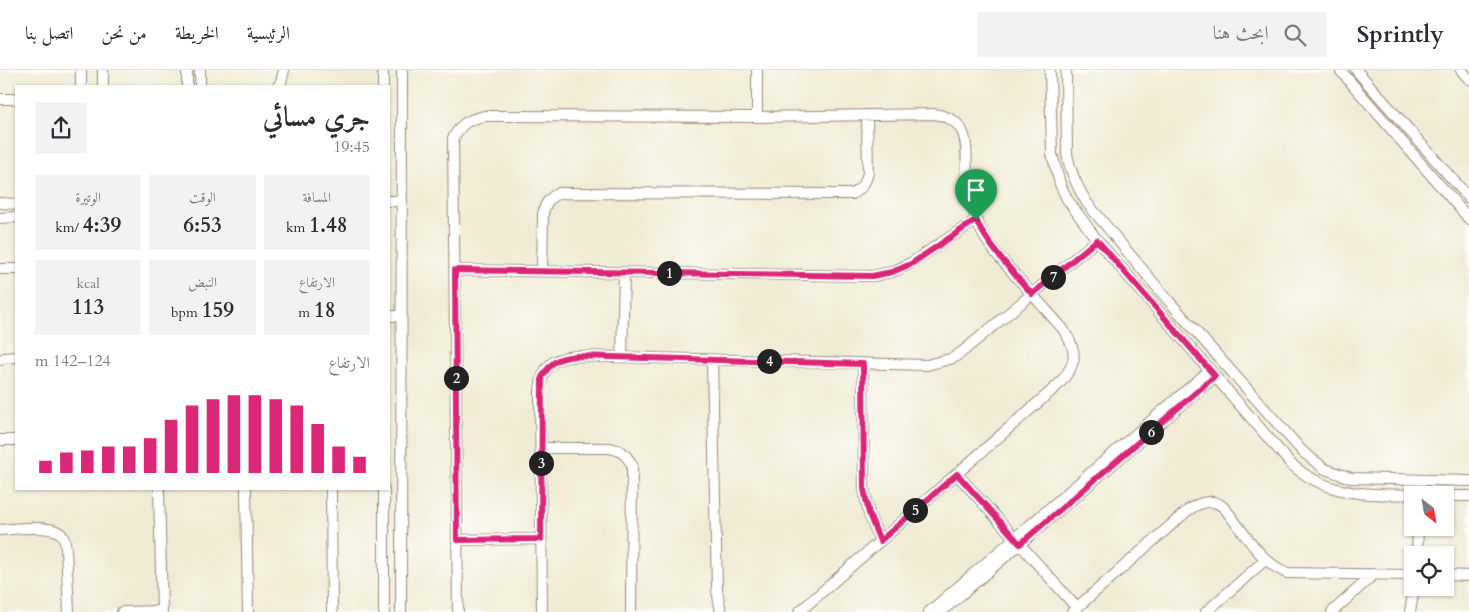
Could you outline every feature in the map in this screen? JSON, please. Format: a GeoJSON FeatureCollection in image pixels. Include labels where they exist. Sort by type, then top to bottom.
{"type":"FeatureCollection","features":[{"type":"Feature","properties":{"kind":"street"},"geometry":{"type":"LineString","coordinates":[[80,70],[80,85]]}},
{"type":"Feature","properties":{"kind":"street"},"geometry":{"type":"LineString","coordinates":[[103,70],[103,85]]}},
{"type":"Feature","properties":{"kind":"street"},"geometry":{"type":"LineString","coordinates":[[187,70],[187,85]]}},
{"type":"Feature","properties":{"kind":"street"},"geometry":{"type":"LineString","coordinates":[[200,70],[200,85]]}},
{"type":"Feature","properties":{"kind":"street"},"geometry":{"type":"LineString","coordinates":[[279,85],[284,70]]}},
{"type":"Feature","properties":{"kind":"street"},"geometry":{"type":"LineString","coordinates":[[383,70],[383,85]]}},
{"type":"Feature","properties":{"kind":"street"},"geometry":{"type":"LineString","coordinates":[[402,70],[402,612]]}},
{"type":"Feature","properties":{"kind":"street"},"geometry":{"type":"LineString","coordinates":[[757,70],[757,117]]}},
{"type":"Feature","properties":{"kind":"street"},"geometry":{"type":"LineString","coordinates":[[1050,70],[1052,154],[1055,170],[1067,198],[1097,240],[1297,469],[1316,482],[1331,488],[1348,492],[1404,494]]}},
{"type":"Feature","properties":{"kind":"street"},"geometry":{"type":"LineString","coordinates":[[1066,70],[1067,154],[1074,180],[1087,203],[1166,299],[1303,452],[1325,469],[1351,478],[1469,481]]}},
{"type":"Feature","properties":{"kind":"street"},"geometry":{"type":"LineString","coordinates":[[1340,70],[1469,219]]}},
{"type":"Feature","properties":{"kind":"street"},"geometry":{"type":"LineString","coordinates":[[1356,70],[1469,198]]}},
{"type":"Feature","properties":{"kind":"street"},"geometry":{"type":"LineString","coordinates":[[1461,70],[1469,79]]}},
{"type":"Feature","properties":{"kind":"street"},"geometry":{"type":"LineString","coordinates":[[1358,91],[1368,83]]}},
{"type":"Feature","properties":{"kind":"street"},"geometry":{"type":"LineString","coordinates":[[0,99],[15,99]]}},
{"type":"Feature","properties":{"kind":"street"},"geometry":{"type":"LineString","coordinates":[[458,612],[453,138],[460,127],[470,119],[484,116],[757,117],[933,114],[946,116],[958,124],[965,135],[969,197],[976,220],[996,253],[1063,329],[1072,342],[1074,358],[1069,373],[799,612]]}},
{"type":"Feature","properties":{"kind":"street"},"geometry":{"type":"LineString","coordinates":[[542,271],[543,214],[545,205],[550,198],[559,193],[852,194],[866,182],[868,173],[867,115]]}},
{"type":"Feature","properties":{"kind":"street"},"geometry":{"type":"LineString","coordinates":[[390,201],[401,201]]}},
{"type":"Feature","properties":{"kind":"street"},"geometry":{"type":"LineString","coordinates":[[0,203],[15,204]]}},
{"type":"Feature","properties":{"kind":"street"},"geometry":{"type":"LineString","coordinates":[[0,218],[15,218]]}},
{"type":"Feature","properties":{"kind":"street"},"geometry":{"type":"LineString","coordinates":[[455,270],[872,276],[892,272],[911,264],[976,220]]}},
{"type":"Feature","properties":{"kind":"street"},"geometry":{"type":"LineString","coordinates":[[542,612],[542,377],[549,365],[562,357],[927,365],[953,358],[1097,240]]}},
{"type":"Feature","properties":{"kind":"street"},"geometry":{"type":"LineString","coordinates":[[0,269],[15,269]]}},
{"type":"Feature","properties":{"kind":"street"},"geometry":{"type":"LineString","coordinates":[[622,358],[624,273]]}},
{"type":"Feature","properties":{"kind":"street"},"geometry":{"type":"LineString","coordinates":[[1156,308],[1166,299]]}},
{"type":"Feature","properties":{"kind":"street"},"geometry":{"type":"LineString","coordinates":[[390,316],[402,316]]}},
{"type":"Feature","properties":{"kind":"street"},"geometry":{"type":"LineString","coordinates":[[0,360],[15,357]]}},
{"type":"Feature","properties":{"kind":"street"},"geometry":{"type":"LineString","coordinates":[[712,360],[717,590],[722,612]]}},
{"type":"Feature","properties":{"kind":"street"},"geometry":{"type":"LineString","coordinates":[[863,364],[864,489],[869,514],[880,541]]}},
{"type":"Feature","properties":{"kind":"street"},"geometry":{"type":"LineString","coordinates":[[929,612],[1017,541],[1212,373]]}},
{"type":"Feature","properties":{"kind":"street"},"geometry":{"type":"LineString","coordinates":[[0,440],[15,440]]}},
{"type":"Feature","properties":{"kind":"street"},"geometry":{"type":"LineString","coordinates":[[541,448],[609,448],[619,450],[627,456],[632,465],[631,612]]}},
{"type":"Feature","properties":{"kind":"street"},"geometry":{"type":"LineString","coordinates":[[957,474],[1017,541],[1074,610],[1197,503],[1211,502],[1222,506],[1265,560],[1274,568],[1286,573],[1404,575]]}},
{"type":"Feature","properties":{"kind":"street"},"geometry":{"type":"LineString","coordinates":[[1348,492],[1351,478]]}},
{"type":"Feature","properties":{"kind":"street"},"geometry":{"type":"LineString","coordinates":[[122,612],[162,611],[159,490]]}},
{"type":"Feature","properties":{"kind":"street"},"geometry":{"type":"LineString","coordinates":[[246,490],[248,612]]}},
{"type":"Feature","properties":{"kind":"street"},"geometry":{"type":"LineString","coordinates":[[331,490],[332,612]]}},
{"type":"Feature","properties":{"kind":"street"},"geometry":{"type":"LineString","coordinates":[[384,490],[384,612]]}},
{"type":"Feature","properties":{"kind":"street"},"geometry":{"type":"LineString","coordinates":[[1454,496],[1469,496]]}},
{"type":"Feature","properties":{"kind":"street"},"geometry":{"type":"LineString","coordinates":[[0,530],[52,528],[60,533],[65,540],[69,612]]}},
{"type":"Feature","properties":{"kind":"street"},"geometry":{"type":"LineString","coordinates":[[457,540],[541,539]]}},
{"type":"Feature","properties":{"kind":"street"},"geometry":{"type":"LineString","coordinates":[[941,612],[1017,541]]}},
{"type":"Feature","properties":{"kind":"street"},"geometry":{"type":"LineString","coordinates":[[1206,612],[1265,560]]}},
{"type":"Feature","properties":{"kind":"street"},"geometry":{"type":"LineString","coordinates":[[1332,612],[1374,574]]}},
{"type":"Feature","properties":{"kind":"street"},"geometry":{"type":"LineString","coordinates":[[1454,575],[1469,576]]}},
{"type":"Feature","properties":{"kind":"street"},"geometry":{"type":"LineString","coordinates":[[1410,612],[1413,596]]}},
{"type":"Feature","properties":{"kind":"route"},"geometry":{"type":"LineString","coordinates":[[976,220],[996,253],[1032,294],[1097,240],[1215,376],[1020,544],[957,474],[880,541],[869,514],[864,489],[863,364],[576,356],[562,357],[549,365],[542,377],[540,391],[541,539],[457,540],[455,270],[872,276],[892,272],[911,264],[976,220]]}}]}
